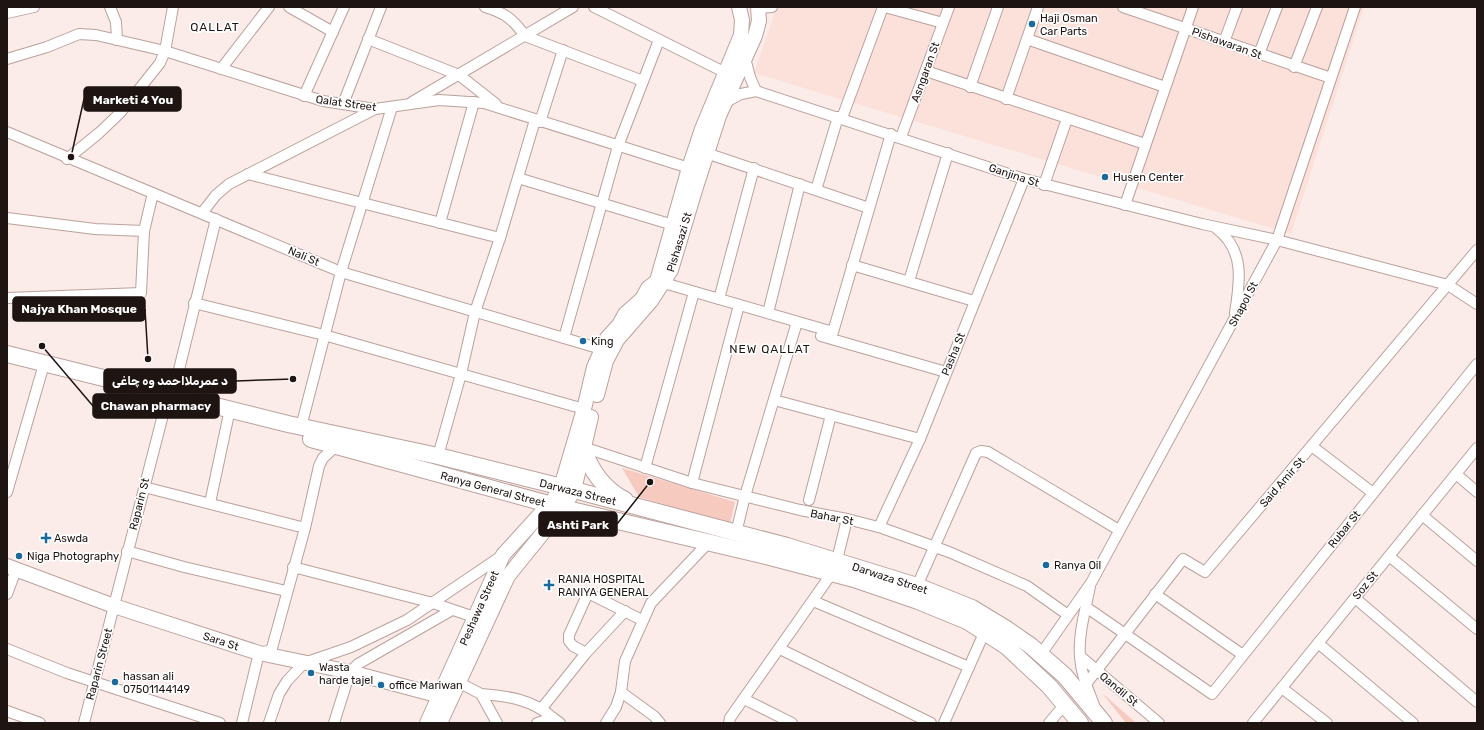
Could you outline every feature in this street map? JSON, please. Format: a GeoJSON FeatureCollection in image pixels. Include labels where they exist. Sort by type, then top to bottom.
{"type":"FeatureCollection","features":[{"type":"Feature","properties":{"kind":"highway"},"geometry":{"type":"LineString","coordinates":[[7,354],[170,399]]}},
{"type":"Feature","properties":{"kind":"highway","name":"Ranya General Street"},"geometry":{"type":"LineString","coordinates":[[7,362],[229,413],[336,446],[556,506],[709,542],[834,567],[875,585],[967,621],[985,632],[1023,661],[1065,704],[1080,723]]}},
{"type":"Feature","properties":{"kind":"highway","name":"Darwaza Street"},"geometry":{"type":"LineString","coordinates":[[229,413],[301,426],[438,456],[736,534],[834,567],[917,586],[981,614],[1005,628],[1041,654],[1065,676],[1101,718]]}},
{"type":"Feature","properties":{"kind":"highway"},"geometry":{"type":"LineString","coordinates":[[583,447],[591,468],[605,486],[622,499],[641,508]]}},
{"type":"Feature","properties":{"kind":"main road"},"geometry":{"type":"LineString","coordinates":[[740,9],[762,7]]}},
{"type":"Feature","properties":{"kind":"main road","name":"Pishasazi St"},"geometry":{"type":"LineString","coordinates":[[556,506],[567,489],[583,447],[606,351],[607,338],[619,325],[625,314],[642,299],[648,288],[660,283],[675,261],[706,153],[724,103],[757,29],[759,14],[762,7]]}},
{"type":"Feature","properties":{"kind":"main road","name":"Pishasazi St"},"geometry":{"type":"LineString","coordinates":[[660,283],[672,225],[689,168],[702,129],[741,35],[740,9]]}},
{"type":"Feature","properties":{"kind":"main road","name":"Pishasazi St"},"geometry":{"type":"LineString","coordinates":[[567,489],[596,360],[606,351]]}},
{"type":"Feature","properties":{"kind":"main road","name":"Peshawa Street"},"geometry":{"type":"LineString","coordinates":[[427,723],[503,555],[556,506]]}},
{"type":"Feature","properties":{"kind":"main road","name":"Peshawa Street"},"geometry":{"type":"LineString","coordinates":[[440,723],[508,576],[556,506]]}},
{"type":"Feature","properties":{"kind":"main road","name":"Sara St"},"geometry":{"type":"LineString","coordinates":[[12,568],[114,606],[259,653],[350,672],[440,696]]}},
{"type":"Feature","properties":{"kind":"street"},"geometry":{"type":"LineString","coordinates":[[7,13],[34,7]]}},
{"type":"Feature","properties":{"kind":"street"},"geometry":{"type":"LineString","coordinates":[[110,7],[116,22],[117,40]]}},
{"type":"Feature","properties":{"kind":"street"},"geometry":{"type":"LineString","coordinates":[[67,159],[99,133],[120,113],[160,63],[166,51],[173,7]]}},
{"type":"Feature","properties":{"kind":"street"},"geometry":{"type":"LineString","coordinates":[[221,69],[269,7]]}},
{"type":"Feature","properties":{"kind":"street"},"geometry":{"type":"LineString","coordinates":[[289,7],[333,32]]}},
{"type":"Feature","properties":{"kind":"street"},"geometry":{"type":"LineString","coordinates":[[304,96],[344,7]]}},
{"type":"Feature","properties":{"kind":"street"},"geometry":{"type":"LineString","coordinates":[[343,104],[381,7]]}},
{"type":"Feature","properties":{"kind":"street"},"geometry":{"type":"LineString","coordinates":[[485,7],[500,12],[516,22],[525,36],[643,81]]}},
{"type":"Feature","properties":{"kind":"street"},"geometry":{"type":"LineString","coordinates":[[407,105],[573,7]]}},
{"type":"Feature","properties":{"kind":"street"},"geometry":{"type":"LineString","coordinates":[[594,7],[726,73]]}},
{"type":"Feature","properties":{"kind":"street"},"geometry":{"type":"LineString","coordinates":[[816,190],[840,117],[884,7],[943,23]]}},
{"type":"Feature","properties":{"kind":"street","name":"Asngaran St"},"geometry":{"type":"LineString","coordinates":[[901,137],[948,7]]}},
{"type":"Feature","properties":{"kind":"street"},"geometry":{"type":"LineString","coordinates":[[970,87],[998,7]]}},
{"type":"Feature","properties":{"kind":"street"},"geometry":{"type":"LineString","coordinates":[[1006,99],[1038,7]]}},
{"type":"Feature","properties":{"kind":"street","name":"Pishawaran St"},"geometry":{"type":"LineString","coordinates":[[1123,7],[1294,67],[1331,78]]}},
{"type":"Feature","properties":{"kind":"street"},"geometry":{"type":"LineString","coordinates":[[1125,205],[1194,7]]}},
{"type":"Feature","properties":{"kind":"street"},"geometry":{"type":"LineString","coordinates":[[1224,42],[1237,7]]}},
{"type":"Feature","properties":{"kind":"street"},"geometry":{"type":"LineString","coordinates":[[1259,54],[1277,7]]}},
{"type":"Feature","properties":{"kind":"street"},"geometry":{"type":"LineString","coordinates":[[1294,67],[1317,7]]}},
{"type":"Feature","properties":{"kind":"street","name":"Shapol St"},"geometry":{"type":"LineString","coordinates":[[1091,583],[1277,240],[1355,7]]}},
{"type":"Feature","properties":{"kind":"street","name":"Qalat Street"},"geometry":{"type":"LineString","coordinates":[[7,58],[47,47],[79,34],[96,35],[166,51],[304,96],[343,104],[375,108],[392,108],[439,100],[474,102],[499,107],[537,121],[689,168]]}},
{"type":"Feature","properties":{"kind":"street"},"geometry":{"type":"LineString","coordinates":[[368,39],[459,75],[499,107]]}},
{"type":"Feature","properties":{"kind":"street"},"geometry":{"type":"LineString","coordinates":[[1027,39],[1165,87]]}},
{"type":"Feature","properties":{"kind":"street"},"geometry":{"type":"LineString","coordinates":[[564,338],[618,146],[659,40]]}},
{"type":"Feature","properties":{"kind":"street"},"geometry":{"type":"LineString","coordinates":[[438,456],[461,374],[475,312],[537,121],[563,50]]}},
{"type":"Feature","properties":{"kind":"street"},"geometry":{"type":"LineString","coordinates":[[724,103],[741,94],[756,91],[750,77],[745,58]]}},
{"type":"Feature","properties":{"kind":"street"},"geometry":{"type":"LineString","coordinates":[[926,71],[970,87],[1145,144]]}},
{"type":"Feature","properties":{"kind":"street","name":"Ganjina St"},"geometry":{"type":"LineString","coordinates":[[756,91],[840,117],[1044,185],[1202,224],[1277,240],[1448,286],[1477,304]]}},
{"type":"Feature","properties":{"kind":"street"},"geometry":{"type":"LineString","coordinates":[[440,223],[474,102]]}},
{"type":"Feature","properties":{"kind":"street"},"geometry":{"type":"LineString","coordinates":[[202,213],[225,187],[375,108]]}},
{"type":"Feature","properties":{"kind":"street"},"geometry":{"type":"LineString","coordinates":[[301,426],[341,272],[392,108]]}},
{"type":"Feature","properties":{"kind":"street"},"geometry":{"type":"LineString","coordinates":[[1044,185],[1067,119]]}},
{"type":"Feature","properties":{"kind":"street","name":"Nali St"},"geometry":{"type":"LineString","coordinates":[[7,132],[67,159],[202,213],[341,272],[606,351]]}},
{"type":"Feature","properties":{"kind":"street"},"geometry":{"type":"LineString","coordinates":[[796,325],[833,332],[891,134]]}},
{"type":"Feature","properties":{"kind":"street"},"geometry":{"type":"LineString","coordinates":[[706,153],[869,208]]}},
{"type":"Feature","properties":{"kind":"street"},"geometry":{"type":"LineString","coordinates":[[908,281],[948,153]]}},
{"type":"Feature","properties":{"kind":"street"},"geometry":{"type":"LineString","coordinates":[[719,299],[754,168]]}},
{"type":"Feature","properties":{"kind":"street"},"geometry":{"type":"LineString","coordinates":[[248,174],[500,238]]}},
{"type":"Feature","properties":{"kind":"street"},"geometry":{"type":"LineString","coordinates":[[518,178],[672,225]]}},
{"type":"Feature","properties":{"kind":"street","name":"Pasha St"},"geometry":{"type":"LineString","coordinates":[[879,527],[920,439],[1024,179]]}},
{"type":"Feature","properties":{"kind":"street"},"geometry":{"type":"LineString","coordinates":[[768,313],[800,184]]}},
{"type":"Feature","properties":{"kind":"street"},"geometry":{"type":"LineString","coordinates":[[7,298],[141,293],[144,231],[153,193]]}},
{"type":"Feature","properties":{"kind":"street"},"geometry":{"type":"LineString","coordinates":[[7,218],[96,229],[144,231]]}},
{"type":"Feature","properties":{"kind":"street","name":"Raparin St"},"geometry":{"type":"LineString","coordinates":[[114,606],[127,551],[170,399],[216,219]]}},
{"type":"Feature","properties":{"kind":"street"},"geometry":{"type":"LineString","coordinates":[[1202,224],[1217,229],[1228,237],[1234,246],[1237,257],[1239,276],[1235,313],[1227,334]]}},
{"type":"Feature","properties":{"kind":"street","name":"Said Amir St"},"geometry":{"type":"LineString","coordinates":[[1086,684],[1183,559],[1205,572],[1477,250]]}},
{"type":"Feature","properties":{"kind":"street"},"geometry":{"type":"LineString","coordinates":[[852,265],[974,301]]}},
{"type":"Feature","properties":{"kind":"street"},"geometry":{"type":"LineString","coordinates":[[660,283],[768,313],[796,325],[946,372]]}},
{"type":"Feature","properties":{"kind":"street"},"geometry":{"type":"LineString","coordinates":[[644,468],[694,292]]}},
{"type":"Feature","properties":{"kind":"street"},"geometry":{"type":"LineString","coordinates":[[194,303],[324,335],[584,409]]}},
{"type":"Feature","properties":{"kind":"street"},"geometry":{"type":"LineString","coordinates":[[692,483],[739,305]]}},
{"type":"Feature","properties":{"kind":"street"},"geometry":{"type":"LineString","coordinates":[[736,534],[745,496],[796,325]]}},
{"type":"Feature","properties":{"kind":"street","name":"Rubar St"},"geometry":{"type":"LineString","coordinates":[[1125,633],[1212,694],[1477,364]]}},
{"type":"Feature","properties":{"kind":"street"},"geometry":{"type":"LineString","coordinates":[[7,492],[42,371]]}},
{"type":"Feature","properties":{"kind":"street"},"geometry":{"type":"LineString","coordinates":[[774,400],[920,439]]}},
{"type":"Feature","properties":{"kind":"street"},"geometry":{"type":"LineString","coordinates":[[210,503],[229,413]]}},
{"type":"Feature","properties":{"kind":"street"},"geometry":{"type":"LineString","coordinates":[[809,500],[831,415]]}},
{"type":"Feature","properties":{"kind":"street"},"geometry":{"type":"LineString","coordinates":[[242,723],[259,653],[268,652],[272,648],[286,591],[305,528],[319,466],[323,458],[336,446]]}},
{"type":"Feature","properties":{"kind":"street"},"geometry":{"type":"LineString","coordinates":[[1312,446],[1374,493]]}},
{"type":"Feature","properties":{"kind":"street","name":"Bahar St"},"geometry":{"type":"LineString","coordinates":[[583,447],[692,483],[800,510],[879,527],[934,546],[1027,586],[1068,615]]}},
{"type":"Feature","properties":{"kind":"street","name":"Soz St"},"geometry":{"type":"LineString","coordinates":[[1253,723],[1477,448]]}},
{"type":"Feature","properties":{"kind":"street"},"geometry":{"type":"LineString","coordinates":[[917,586],[976,453],[981,451],[988,452],[1119,530]]}},
{"type":"Feature","properties":{"kind":"street"},"geometry":{"type":"LineString","coordinates":[[1456,474],[1477,492]]}},
{"type":"Feature","properties":{"kind":"street"},"geometry":{"type":"LineString","coordinates":[[144,487],[305,528]]}},
{"type":"Feature","properties":{"kind":"street"},"geometry":{"type":"LineString","coordinates":[[1422,515],[1477,561]]}},
{"type":"Feature","properties":{"kind":"street"},"geometry":{"type":"LineString","coordinates":[[728,722],[780,649],[834,567],[847,519]]}},
{"type":"Feature","properties":{"kind":"street"},"geometry":{"type":"LineString","coordinates":[[606,723],[616,707],[621,692],[625,661],[642,620],[656,597],[685,570],[709,542]]}},
{"type":"Feature","properties":{"kind":"street"},"geometry":{"type":"LineString","coordinates":[[127,551],[286,591]]}},
{"type":"Feature","properties":{"kind":"street"},"geometry":{"type":"LineString","coordinates":[[270,723],[283,687],[293,673],[304,663],[369,639],[407,620],[433,604],[503,555]]}},
{"type":"Feature","properties":{"kind":"street"},"geometry":{"type":"LineString","coordinates":[[1389,556],[1477,630]]}},
{"type":"Feature","properties":{"kind":"street"},"geometry":{"type":"LineString","coordinates":[[7,594],[12,568]]}},
{"type":"Feature","properties":{"kind":"street"},"geometry":{"type":"LineString","coordinates":[[293,568],[433,604],[474,617]]}},
{"type":"Feature","properties":{"kind":"street"},"geometry":{"type":"LineString","coordinates":[[1091,583],[1081,638],[1080,656],[1086,684],[1101,718]]}},
{"type":"Feature","properties":{"kind":"street"},"geometry":{"type":"LineString","coordinates":[[1041,654],[1091,583]]}},
{"type":"Feature","properties":{"kind":"street"},"geometry":{"type":"LineString","coordinates":[[586,653],[569,642],[569,636],[588,593],[642,620]]}},
{"type":"Feature","properties":{"kind":"street"},"geometry":{"type":"LineString","coordinates":[[1155,594],[1243,655]]}},
{"type":"Feature","properties":{"kind":"street"},"geometry":{"type":"LineString","coordinates":[[1354,598],[1477,702]]}},
{"type":"Feature","properties":{"kind":"street"},"geometry":{"type":"LineString","coordinates":[[812,600],[969,667]]}},
{"type":"Feature","properties":{"kind":"street","name":"Raparin Street"},"geometry":{"type":"LineString","coordinates":[[84,723],[114,606]]}},
{"type":"Feature","properties":{"kind":"street"},"geometry":{"type":"LineString","coordinates":[[1086,607],[1125,633]]}},
{"type":"Feature","properties":{"kind":"street"},"geometry":{"type":"LineString","coordinates":[[334,723],[350,672],[358,664],[452,610]]}},
{"type":"Feature","properties":{"kind":"street"},"geometry":{"type":"LineString","coordinates":[[542,708],[586,653],[625,611]]}},
{"type":"Feature","properties":{"kind":"street"},"geometry":{"type":"LineString","coordinates":[[944,723],[985,632]]}},
{"type":"Feature","properties":{"kind":"street"},"geometry":{"type":"LineString","coordinates":[[1318,643],[1413,723]]}},
{"type":"Feature","properties":{"kind":"street"},"geometry":{"type":"LineString","coordinates":[[7,649],[94,682],[220,723]]}},
{"type":"Feature","properties":{"kind":"street"},"geometry":{"type":"LineString","coordinates":[[780,649],[931,723]]}},
{"type":"Feature","properties":{"kind":"street","name":"Qandil St"},"geometry":{"type":"LineString","coordinates":[[1080,656],[1159,723]]}},
{"type":"Feature","properties":{"kind":"street"},"geometry":{"type":"LineString","coordinates":[[458,682],[480,694],[511,696],[542,708],[556,720]]}},
{"type":"Feature","properties":{"kind":"street"},"geometry":{"type":"LineString","coordinates":[[1282,688],[1327,723]]}},
{"type":"Feature","properties":{"kind":"street"},"geometry":{"type":"LineString","coordinates":[[621,692],[654,716],[660,723]]}},
{"type":"Feature","properties":{"kind":"street"},"geometry":{"type":"LineString","coordinates":[[480,694],[497,723]]}},
{"type":"Feature","properties":{"kind":"street"},"geometry":{"type":"LineString","coordinates":[[744,699],[792,723]]}},
{"type":"Feature","properties":{"kind":"street"},"geometry":{"type":"LineString","coordinates":[[1050,723],[1065,704]]}},
{"type":"Feature","properties":{"kind":"street"},"geometry":{"type":"LineString","coordinates":[[7,711],[40,723]]}},
{"type":"Feature","properties":{"kind":"street"},"geometry":{"type":"LineString","coordinates":[[537,723],[556,720]]}},
{"type":"Feature","properties":{"kind":"shaded area"},"geometry":{"type":"Polygon","coordinates":[[[777,7],[1364,7],[1291,234],[754,73],[777,7]]]}},
{"type":"Feature","properties":{"kind":"shaded area"},"geometry":{"type":"Polygon","coordinates":[[[622,468],[735,502],[730,524],[639,497],[622,468]]]}},
{"type":"Feature","properties":{"kind":"shaded area"},"geometry":{"type":"Polygon","coordinates":[[[1102,693],[1136,723],[1126,723],[1102,693]]]}},
{"type":"Feature","properties":{"kind":"place","name":"Haji Osman Car Parts"},"geometry":{"type":"Point","coordinates":[1032,24]}},
{"type":"Feature","properties":{"kind":"place","name":"Marketi 4 You"},"geometry":{"type":"Point","coordinates":[71,157]}},
{"type":"Feature","properties":{"kind":"place","name":"Husen Center"},"geometry":{"type":"Point","coordinates":[1105,177]}},
{"type":"Feature","properties":{"kind":"place","name":"King"},"geometry":{"type":"Point","coordinates":[583,341]}},
{"type":"Feature","properties":{"kind":"place","name":"Chawan pharmacy"},"geometry":{"type":"Point","coordinates":[42,346]}},
{"type":"Feature","properties":{"kind":"place","name":"Najya Khan Mosque"},"geometry":{"type":"Point","coordinates":[148,359]}},
{"type":"Feature","properties":{"kind":"place","name":"د عمرملااحمد وه چاغى"},"geometry":{"type":"Point","coordinates":[293,379]}},
{"type":"Feature","properties":{"kind":"place","name":"Ashti Park"},"geometry":{"type":"Point","coordinates":[650,482]}},
{"type":"Feature","properties":{"kind":"place","name":"Aswda"},"geometry":{"type":"Point","coordinates":[46,538]}},
{"type":"Feature","properties":{"kind":"place","name":"Niga Photography"},"geometry":{"type":"Point","coordinates":[19,556]}},
{"type":"Feature","properties":{"kind":"place","name":"Ranya Oil"},"geometry":{"type":"Point","coordinates":[1046,565]}},
{"type":"Feature","properties":{"kind":"place","name":"RANIA HOSPITAL RANIYA GENERAL"},"geometry":{"type":"Point","coordinates":[549,585]}},
{"type":"Feature","properties":{"kind":"place","name":"Wasta harde tajel"},"geometry":{"type":"Point","coordinates":[311,673]}},
{"type":"Feature","properties":{"kind":"place","name":"hassan ali 07501144149"},"geometry":{"type":"Point","coordinates":[115,682]}},
{"type":"Feature","properties":{"kind":"place","name":"office Mariwan"},"geometry":{"type":"Point","coordinates":[381,685]}},
{"type":"Feature","properties":{"kind":"district","name":"QALLAT"},"geometry":{"type":"Point","coordinates":[215,27]}},
{"type":"Feature","properties":{"kind":"district","name":"NEW QALLAT"},"geometry":{"type":"Point","coordinates":[770,349]}}]}
